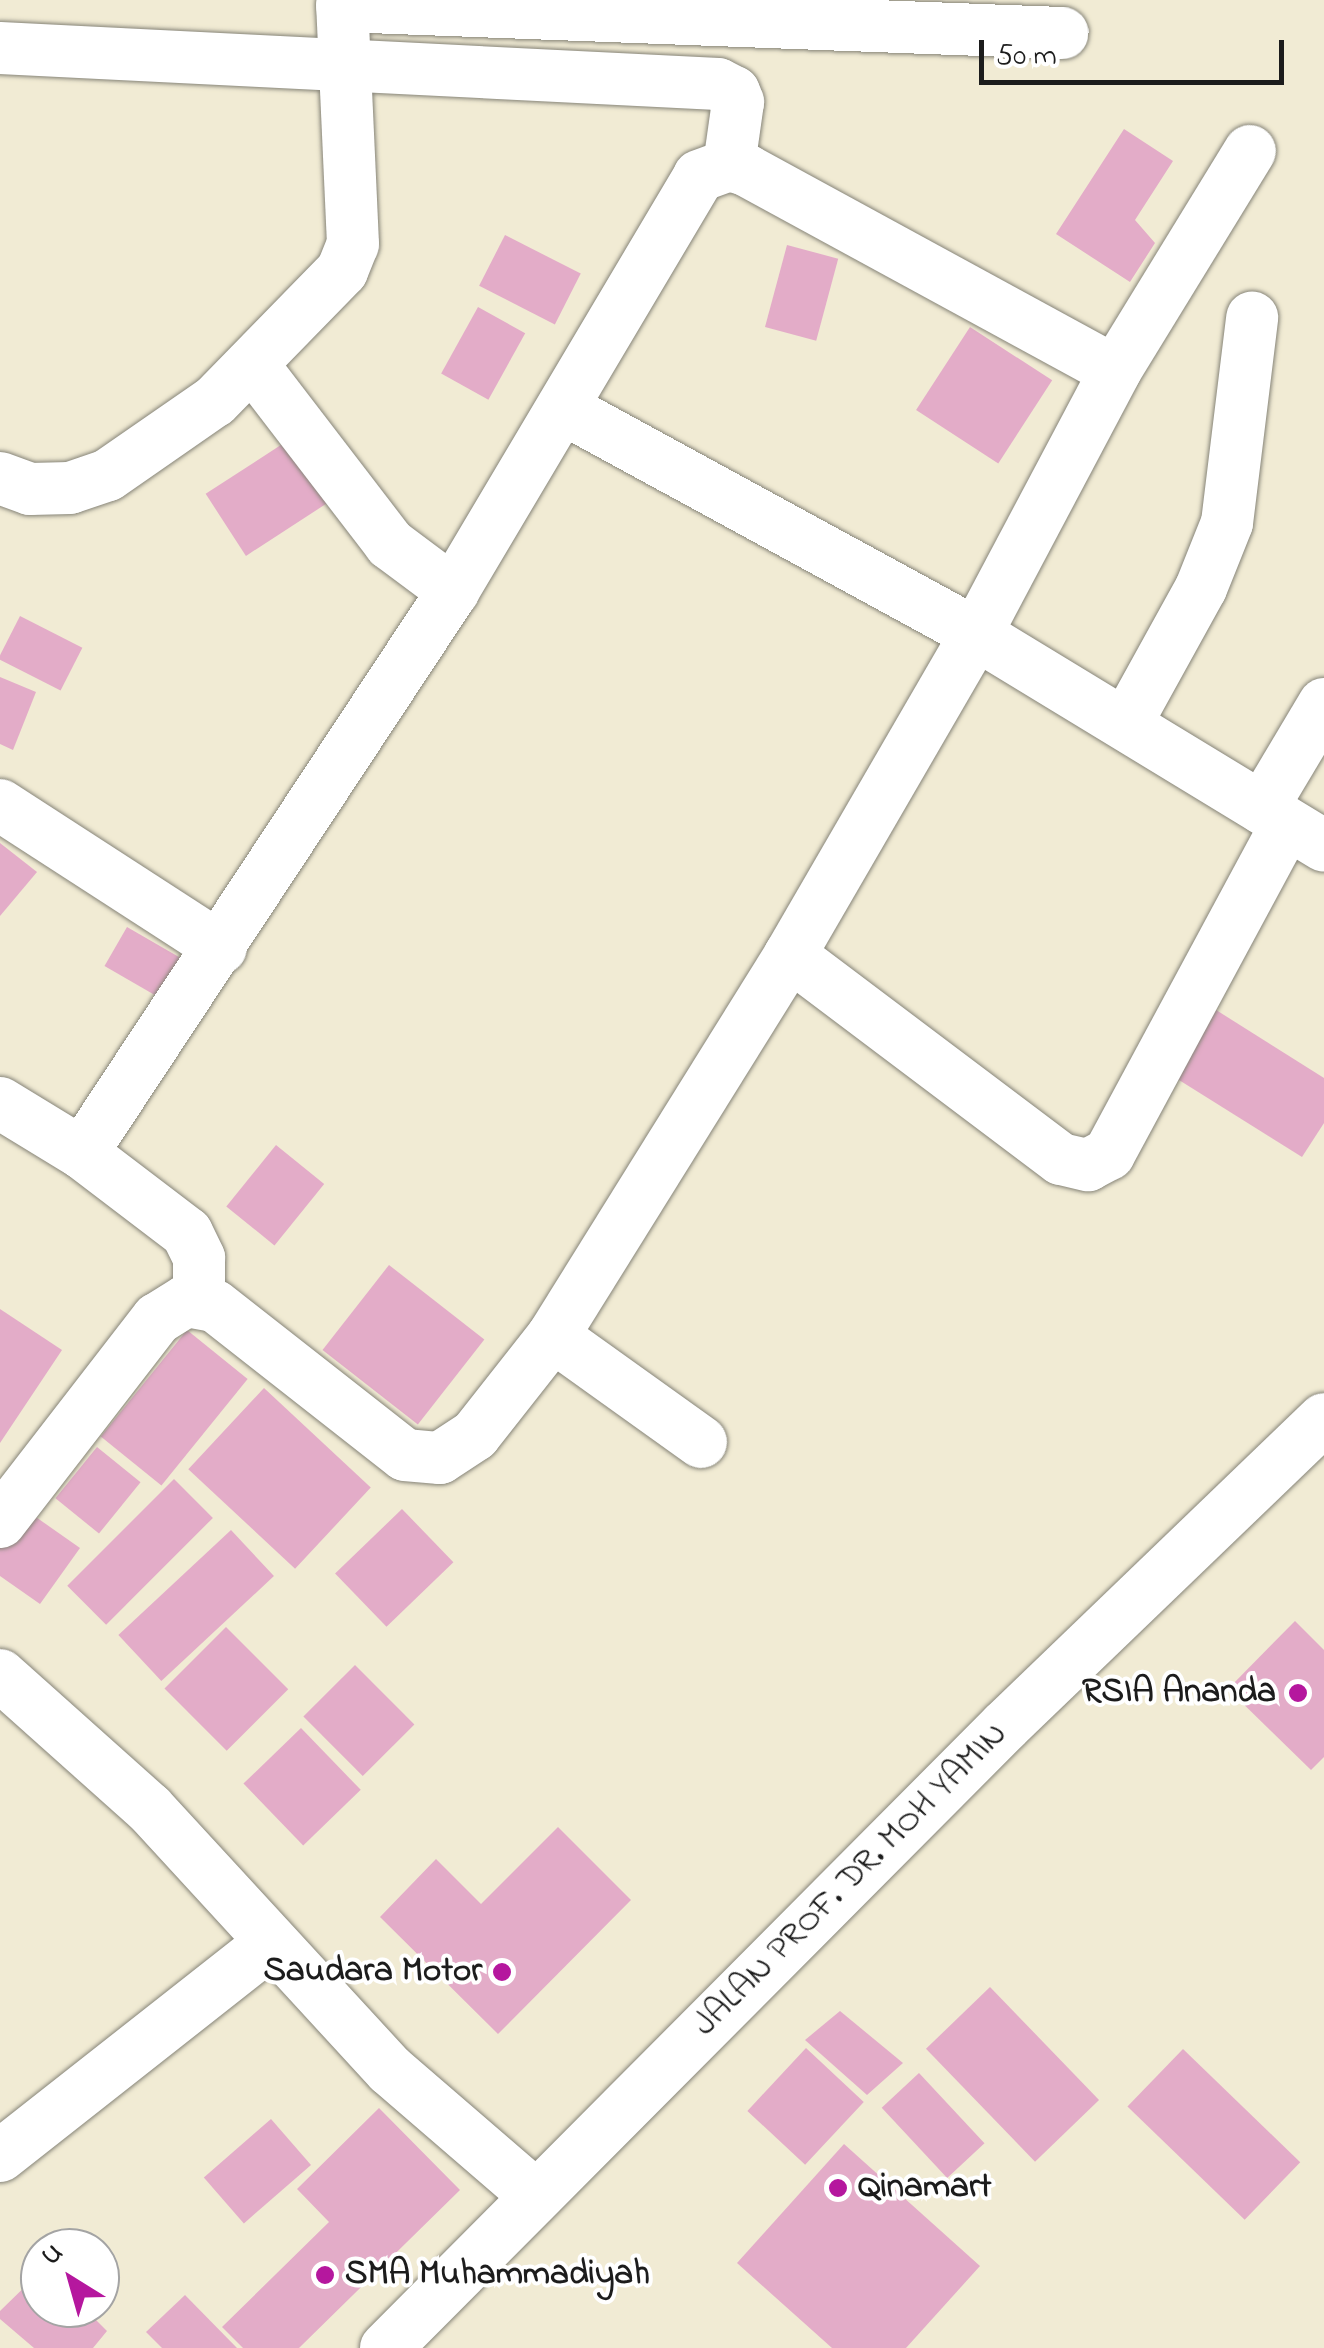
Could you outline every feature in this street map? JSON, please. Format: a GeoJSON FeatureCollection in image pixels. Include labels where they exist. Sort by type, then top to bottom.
{"type":"FeatureCollection","features":[{"type":"Feature","properties":{"kind":"street"},"geometry":{"type":"LineString","coordinates":[[0,478],[30,488],[70,488],[108,476],[215,401],[349,259],[352,174],[340,11],[348,4],[1062,32]]}},
{"type":"Feature","properties":{"kind":"street"},"geometry":{"type":"LineString","coordinates":[[0,48],[342,68],[630,74],[718,84],[737,96],[728,165]]}},
{"type":"Feature","properties":{"kind":"street"},"geometry":{"type":"LineString","coordinates":[[0,1522],[158,1318],[199,1300],[216,1306],[405,1455],[420,1460],[461,1449],[476,1435],[553,1336],[790,955],[976,634],[1115,371],[1250,151]]}},
{"type":"Feature","properties":{"kind":"street"},"geometry":{"type":"LineString","coordinates":[[82,1153],[221,948],[453,591],[566,410],[700,176],[728,165],[1115,371]]}},
{"type":"Feature","properties":{"kind":"street"},"geometry":{"type":"LineString","coordinates":[[1127,722],[1202,588],[1227,522],[1252,318]]}},
{"type":"Feature","properties":{"kind":"street"},"geometry":{"type":"LineString","coordinates":[[252,364],[390,544],[453,591]]}},
{"type":"Feature","properties":{"kind":"street"},"geometry":{"type":"LineString","coordinates":[[566,410],[976,634],[1127,722],[1291,826]]}},
{"type":"Feature","properties":{"kind":"street"},"geometry":{"type":"LineString","coordinates":[[790,955],[1060,1159],[1088,1165],[1109,1154],[1291,826],[1324,704]]}},
{"type":"Feature","properties":{"kind":"street"},"geometry":{"type":"LineString","coordinates":[[0,805],[221,948]]}},
{"type":"Feature","properties":{"kind":"street"},"geometry":{"type":"LineString","coordinates":[[0,1102],[82,1153],[187,1232],[198,1258],[199,1300]]}},
{"type":"Feature","properties":{"kind":"street"},"geometry":{"type":"LineString","coordinates":[[553,1336],[701,1442]]}},
{"type":"Feature","properties":{"kind":"street","name":"JALAN PROF. DR. MOH YAMIN"},"geometry":{"type":"LineString","coordinates":[[386,2348],[536,2194],[1324,1419]]}},
{"type":"Feature","properties":{"kind":"street"},"geometry":{"type":"LineString","coordinates":[[0,1675],[150,1808],[269,1944],[390,2070],[536,2194]]}},
{"type":"Feature","properties":{"kind":"street"},"geometry":{"type":"LineString","coordinates":[[0,2156],[269,1944]]}},
{"type":"Feature","properties":{"kind":"building"},"geometry":{"type":"Polygon","coordinates":[[[1124,129],[1173,161],[1135,220],[1155,243],[1130,282],[1056,234],[1124,129]]]}},
{"type":"Feature","properties":{"kind":"building"},"geometry":{"type":"Polygon","coordinates":[[[505,235],[581,274],[555,324],[479,286],[505,235]]]}},
{"type":"Feature","properties":{"kind":"building"},"geometry":{"type":"Polygon","coordinates":[[[787,245],[838,259],[816,341],[765,327],[787,245]]]}},
{"type":"Feature","properties":{"kind":"building"},"geometry":{"type":"Polygon","coordinates":[[[478,307],[525,333],[488,400],[441,373],[478,307]]]}},
{"type":"Feature","properties":{"kind":"building"},"geometry":{"type":"Polygon","coordinates":[[[970,327],[1052,380],[998,463],[916,410],[970,327]]]}},
{"type":"Feature","properties":{"kind":"building"},"geometry":{"type":"Polygon","coordinates":[[[287,441],[327,503],[246,556],[206,494],[287,441]]]}},
{"type":"Feature","properties":{"kind":"building"},"geometry":{"type":"Polygon","coordinates":[[[20,616],[82,648],[61,691],[0,660],[20,616]]]}},
{"type":"Feature","properties":{"kind":"building"},"geometry":{"type":"Polygon","coordinates":[[[0,677],[36,692],[13,750],[0,744],[0,677]]]}},
{"type":"Feature","properties":{"kind":"building"},"geometry":{"type":"Polygon","coordinates":[[[0,843],[37,872],[0,916],[0,843]]]}},
{"type":"Feature","properties":{"kind":"building"},"geometry":{"type":"Polygon","coordinates":[[[127,927],[192,964],[169,1003],[104,966],[127,927]]]}},
{"type":"Feature","properties":{"kind":"building"},"geometry":{"type":"Polygon","coordinates":[[[1205,1003],[1324,1078],[1324,1123],[1302,1157],[1163,1070],[1205,1003]]]}},
{"type":"Feature","properties":{"kind":"building"},"geometry":{"type":"Polygon","coordinates":[[[276,1145],[324,1184],[274,1245],[226,1206],[276,1145]]]}},
{"type":"Feature","properties":{"kind":"building"},"geometry":{"type":"Polygon","coordinates":[[[389,1265],[484,1339],[418,1425],[323,1350],[389,1265]]]}},
{"type":"Feature","properties":{"kind":"building"},"geometry":{"type":"Polygon","coordinates":[[[0,1309],[62,1350],[0,1443],[0,1309]]]}},
{"type":"Feature","properties":{"kind":"building"},"geometry":{"type":"Polygon","coordinates":[[[187,1330],[248,1379],[161,1486],[101,1436],[187,1330]]]}},
{"type":"Feature","properties":{"kind":"building"},"geometry":{"type":"Polygon","coordinates":[[[264,1388],[371,1488],[295,1569],[188,1469],[264,1388]]]}},
{"type":"Feature","properties":{"kind":"building"},"geometry":{"type":"Polygon","coordinates":[[[97,1447],[141,1482],[99,1534],[55,1498],[97,1447]]]}},
{"type":"Feature","properties":{"kind":"building"},"geometry":{"type":"Polygon","coordinates":[[[174,1479],[213,1518],[106,1625],[67,1586],[174,1479]]]}},
{"type":"Feature","properties":{"kind":"building"},"geometry":{"type":"Polygon","coordinates":[[[23,1508],[80,1548],[40,1604],[0,1576],[0,1542],[23,1508]]]}},
{"type":"Feature","properties":{"kind":"building"},"geometry":{"type":"Polygon","coordinates":[[[402,1509],[453,1562],[387,1627],[335,1574],[402,1509]]]}},
{"type":"Feature","properties":{"kind":"building"},"geometry":{"type":"Polygon","coordinates":[[[231,1530],[274,1576],[161,1681],[118,1635],[231,1530]]]}},
{"type":"Feature","properties":{"kind":"building"},"geometry":{"type":"Polygon","coordinates":[[[1295,1621],[1324,1650],[1324,1757],[1311,1770],[1228,1689],[1295,1621]]]}},
{"type":"Feature","properties":{"kind":"building"},"geometry":{"type":"Polygon","coordinates":[[[226,1627],[288,1689],[227,1751],[164,1689],[226,1627]]]}},
{"type":"Feature","properties":{"kind":"building"},"geometry":{"type":"Polygon","coordinates":[[[355,1665],[414,1724],[363,1776],[303,1717],[355,1665]]]}},
{"type":"Feature","properties":{"kind":"building"},"geometry":{"type":"Polygon","coordinates":[[[301,1728],[361,1790],[303,1845],[243,1784],[301,1728]]]}},
{"type":"Feature","properties":{"kind":"building"},"geometry":{"type":"Polygon","coordinates":[[[558,1827],[631,1900],[498,2034],[380,1917],[436,1859],[481,1904],[558,1827]]]}},
{"type":"Feature","properties":{"kind":"building"},"geometry":{"type":"Polygon","coordinates":[[[990,1987],[1099,2100],[1035,2162],[926,2049],[990,1987]]]}},
{"type":"Feature","properties":{"kind":"building"},"geometry":{"type":"Polygon","coordinates":[[[840,2011],[903,2063],[867,2095],[805,2040],[840,2011]]]}},
{"type":"Feature","properties":{"kind":"building"},"geometry":{"type":"Polygon","coordinates":[[[806,2048],[864,2102],[805,2165],[747,2111],[806,2048]]]}},
{"type":"Feature","properties":{"kind":"building"},"geometry":{"type":"Polygon","coordinates":[[[1183,2049],[1300,2162],[1245,2220],[1127,2107],[1183,2049]]]}},
{"type":"Feature","properties":{"kind":"building"},"geometry":{"type":"Polygon","coordinates":[[[919,2073],[984,2143],[947,2178],[882,2108],[919,2073]]]}},
{"type":"Feature","properties":{"kind":"building","name":"SMA Muhammadiyah"},"geometry":{"type":"Polygon","coordinates":[[[379,2108],[460,2190],[299,2348],[243,2348],[222,2327],[329,2222],[297,2189],[379,2108]]]}},
{"type":"Feature","properties":{"kind":"building"},"geometry":{"type":"Polygon","coordinates":[[[271,2119],[311,2165],[244,2223],[204,2177],[271,2119]]]}},
{"type":"Feature","properties":{"kind":"building"},"geometry":{"type":"Polygon","coordinates":[[[844,2144],[980,2266],[906,2348],[832,2348],[737,2263],[844,2144]]]}},
{"type":"Feature","properties":{"kind":"building"},"geometry":{"type":"Polygon","coordinates":[[[20,2292],[20,2328],[107,2331],[93,2348],[34,2348],[0,2319],[0,2311],[20,2292]]]}},
{"type":"Feature","properties":{"kind":"building"},"geometry":{"type":"Polygon","coordinates":[[[185,2295],[237,2348],[162,2348],[146,2332],[185,2295]]]}},
{"type":"Feature","properties":{"kind":"place","name":"RSIA Ananda"},"geometry":{"type":"Point","coordinates":[1298,1693]}},
{"type":"Feature","properties":{"kind":"place","name":"Saudara Motor"},"geometry":{"type":"Point","coordinates":[502,1972]}},
{"type":"Feature","properties":{"kind":"place","name":"Qinamart"},"geometry":{"type":"Point","coordinates":[838,2188]}},
{"type":"Feature","properties":{"kind":"place","name":"SMA Muhammadiyah"},"geometry":{"type":"Point","coordinates":[325,2275]}}]}
